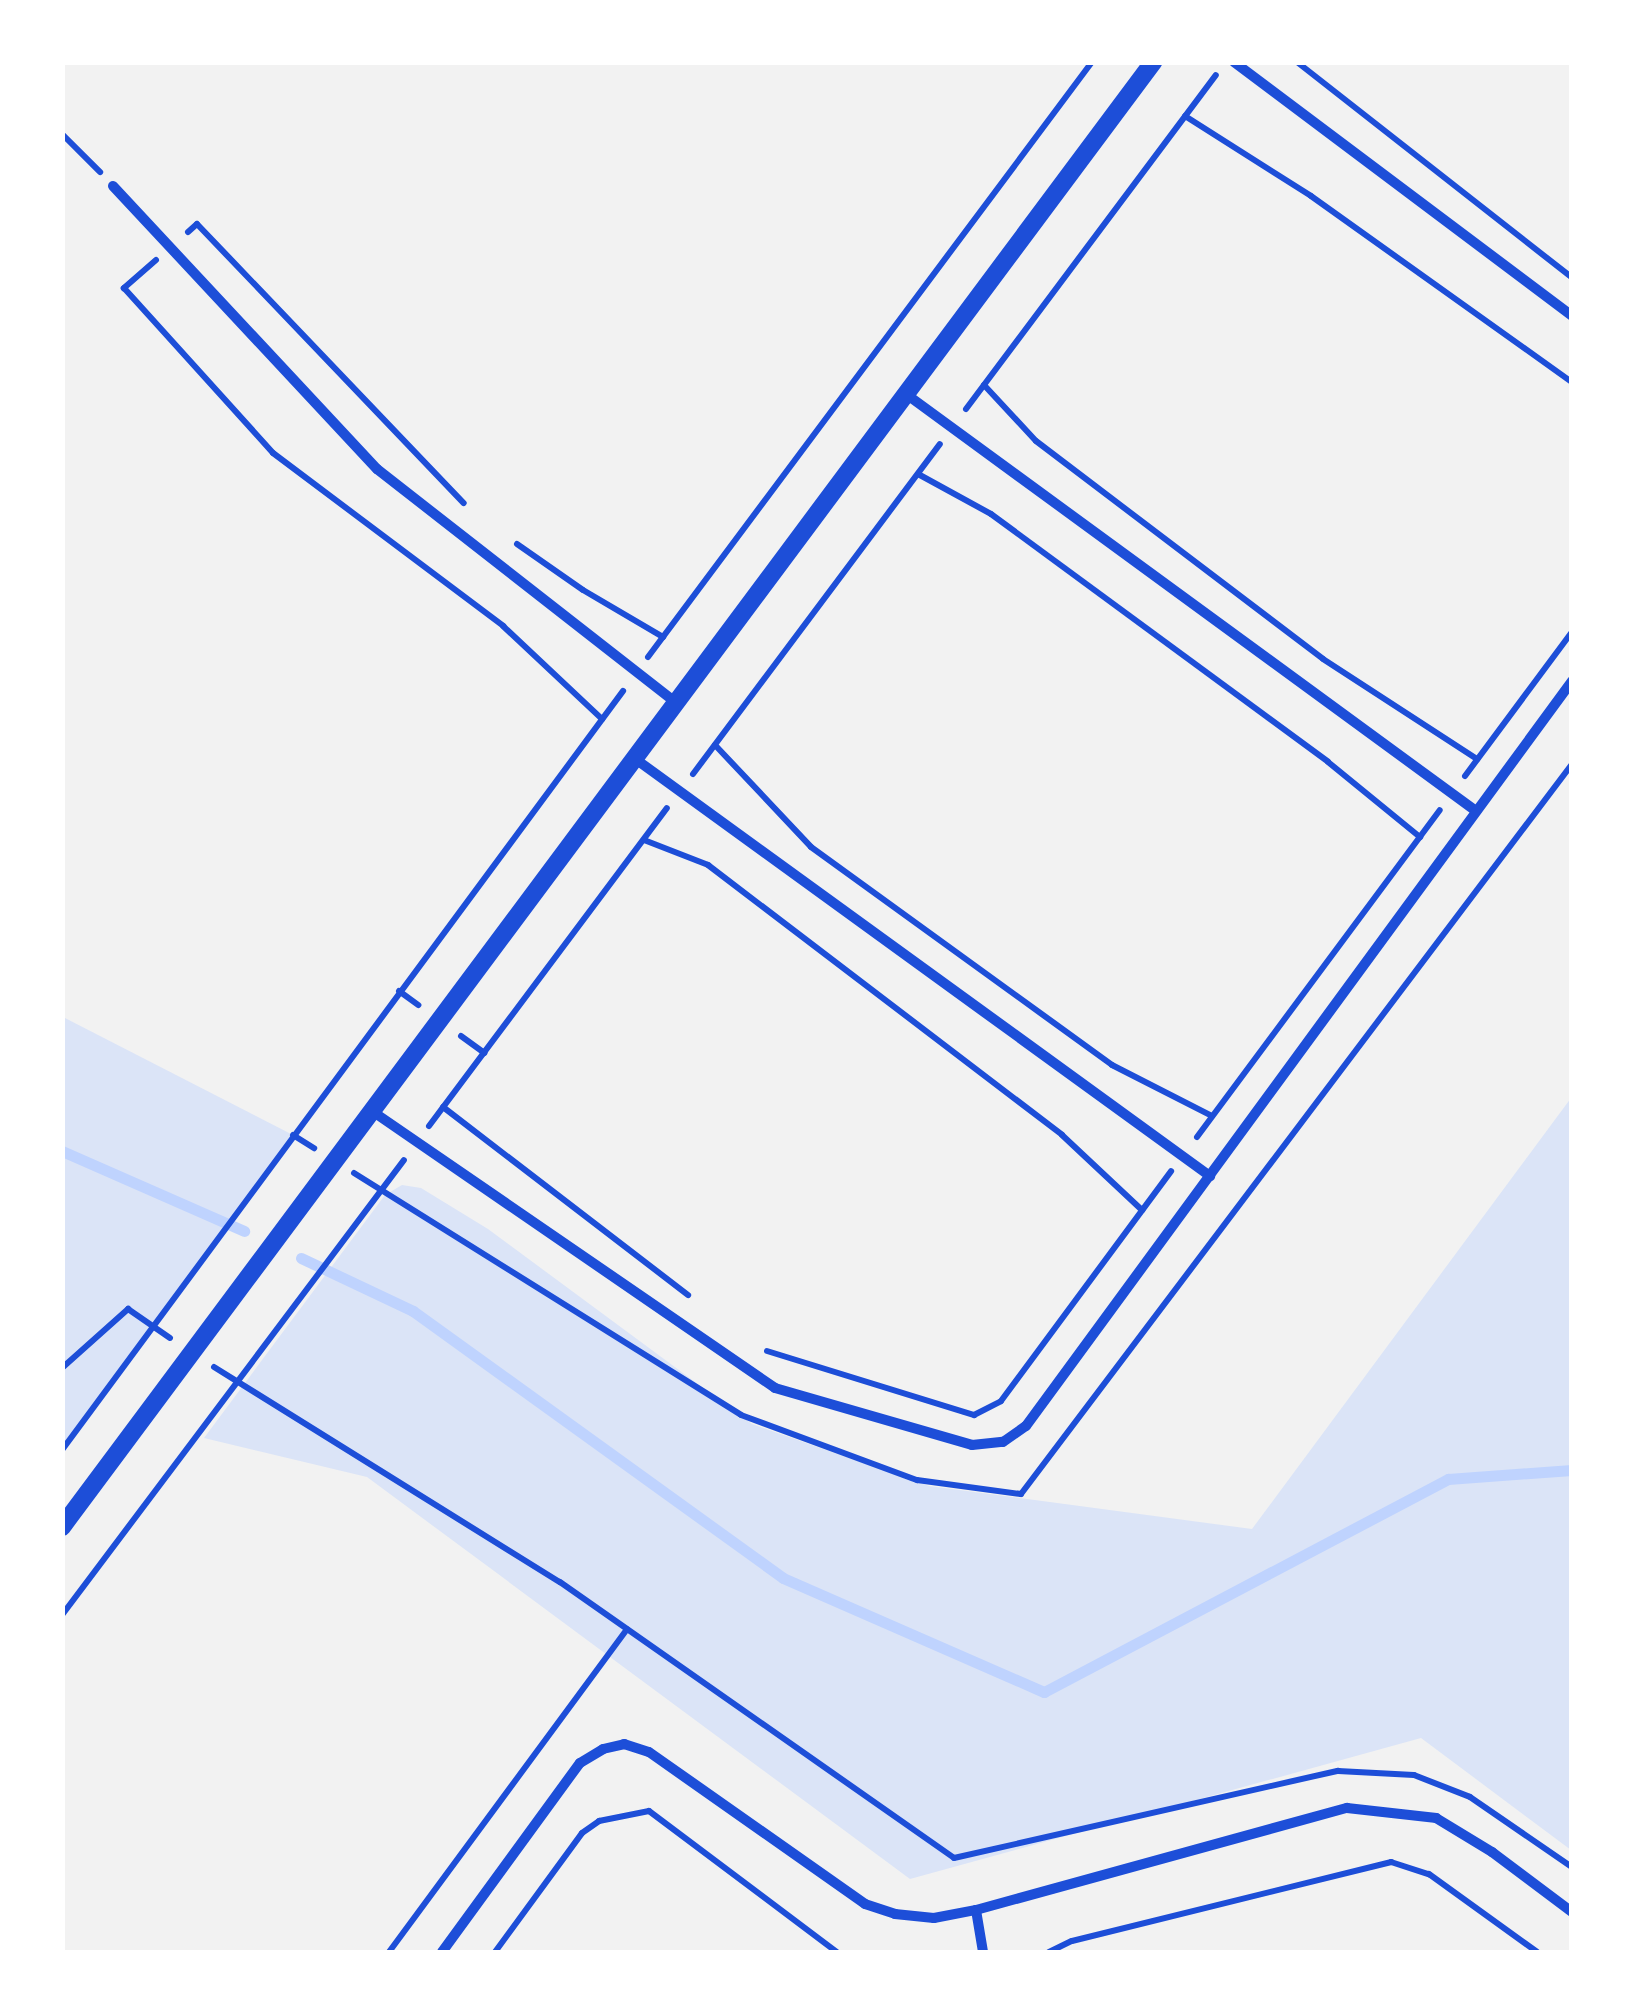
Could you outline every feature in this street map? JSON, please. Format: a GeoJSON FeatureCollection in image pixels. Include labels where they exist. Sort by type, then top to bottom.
{"type":"FeatureCollection","features":[{"type":"Feature","properties":{"kind":"street"},"geometry":{"type":"LineString","coordinates":[[62,1526],[1153,62]]}},
{"type":"Feature","properties":{"kind":"street"},"geometry":{"type":"LineString","coordinates":[[1234,62],[1572,316]]}},
{"type":"Feature","properties":{"kind":"street"},"geometry":{"type":"LineString","coordinates":[[113,186],[377,469],[676,703]]}},
{"type":"Feature","properties":{"kind":"street"},"geometry":{"type":"LineString","coordinates":[[906,394],[1476,811]]}},
{"type":"Feature","properties":{"kind":"street"},"geometry":{"type":"LineString","coordinates":[[372,1111],[775,1388],[972,1445],[1004,1442],[1026,1426],[1572,682]]}},
{"type":"Feature","properties":{"kind":"street"},"geometry":{"type":"LineString","coordinates":[[634,758],[1210,1176]]}},
{"type":"Feature","properties":{"kind":"street"},"geometry":{"type":"LineString","coordinates":[[442,1952],[580,1763],[604,1749],[624,1744],[664,1762],[865,1904],[895,1914],[934,1918],[976,1910],[1347,1808],[1436,1818],[1492,1852],[1572,1912]]}},
{"type":"Feature","properties":{"kind":"street"},"geometry":{"type":"LineString","coordinates":[[976,1910],[983,1952]]}},
{"type":"Feature","properties":{"kind":"path"},"geometry":{"type":"LineString","coordinates":[[62,1450],[1092,62]]}},
{"type":"Feature","properties":{"kind":"path"},"geometry":{"type":"LineString","coordinates":[[62,1615],[1225,62]]}},
{"type":"Feature","properties":{"kind":"path"},"geometry":{"type":"LineString","coordinates":[[1298,62],[1572,278]]}},
{"type":"Feature","properties":{"kind":"path"},"geometry":{"type":"LineString","coordinates":[[1185,116],[1312,196],[1572,382]]}},
{"type":"Feature","properties":{"kind":"path"},"geometry":{"type":"LineString","coordinates":[[62,134],[113,186]]}},
{"type":"Feature","properties":{"kind":"path"},"geometry":{"type":"LineString","coordinates":[[984,385],[1036,442],[1322,659],[1477,760]]}},
{"type":"Feature","properties":{"kind":"path"},"geometry":{"type":"LineString","coordinates":[[918,474],[990,514],[1328,762],[1420,836]]}},
{"type":"Feature","properties":{"kind":"path"},"geometry":{"type":"LineString","coordinates":[[756,1348],[974,1415],[1001,1400],[1572,632]]}},
{"type":"Feature","properties":{"kind":"path"},"geometry":{"type":"LineString","coordinates":[[714,745],[811,847],[1112,1065],[1212,1116]]}},
{"type":"Feature","properties":{"kind":"path"},"geometry":{"type":"LineString","coordinates":[[293,1135],[741,1415],[918,1480],[1021,1494],[1572,764]]}},
{"type":"Feature","properties":{"kind":"path"},"geometry":{"type":"LineString","coordinates":[[644,840],[708,864],[1062,1136],[1142,1210]]}},
{"type":"Feature","properties":{"kind":"path"},"geometry":{"type":"LineString","coordinates":[[443,1107],[694,1300]]}},
{"type":"Feature","properties":{"kind":"path"},"geometry":{"type":"LineString","coordinates":[[62,1368],[128,1310],[560,1582],[954,1858],[1338,1772],[1414,1775],[1470,1797],[1572,1867]]}},
{"type":"Feature","properties":{"kind":"path"},"geometry":{"type":"LineString","coordinates":[[389,1952],[627,1629]]}},
{"type":"Feature","properties":{"kind":"path"},"geometry":{"type":"LineString","coordinates":[[495,1952],[582,1833],[599,1820],[649,1811],[837,1952]]}},
{"type":"Feature","properties":{"kind":"path"},"geometry":{"type":"LineString","coordinates":[[1049,1952],[1072,1941],[1391,1862],[1429,1874],[1536,1952]]}},
{"type":"Feature","properties":{"kind":"shaded area"},"geometry":{"type":"Polygon","coordinates":[[[63,1017],[293,1135],[63,1445],[63,1017]]]}},
{"type":"Feature","properties":{"kind":"shaded area"},"geometry":{"type":"Polygon","coordinates":[[[1571,1098],[1571,1850],[1421,1738],[910,1879],[367,1477],[204,1438],[385,1195],[402,1185],[421,1188],[488,1229],[752,1424],[929,1486],[1252,1529],[1571,1098]]]}},
{"type":"Feature","properties":{"kind":"waterway"},"geometry":{"type":"LineString","coordinates":[[62,1151],[244,1231]]}},
{"type":"Feature","properties":{"kind":"waterway"},"geometry":{"type":"LineString","coordinates":[[301,1258],[413,1311],[783,1578],[1044,1692],[1448,1479],[1572,1470]]}}]}
